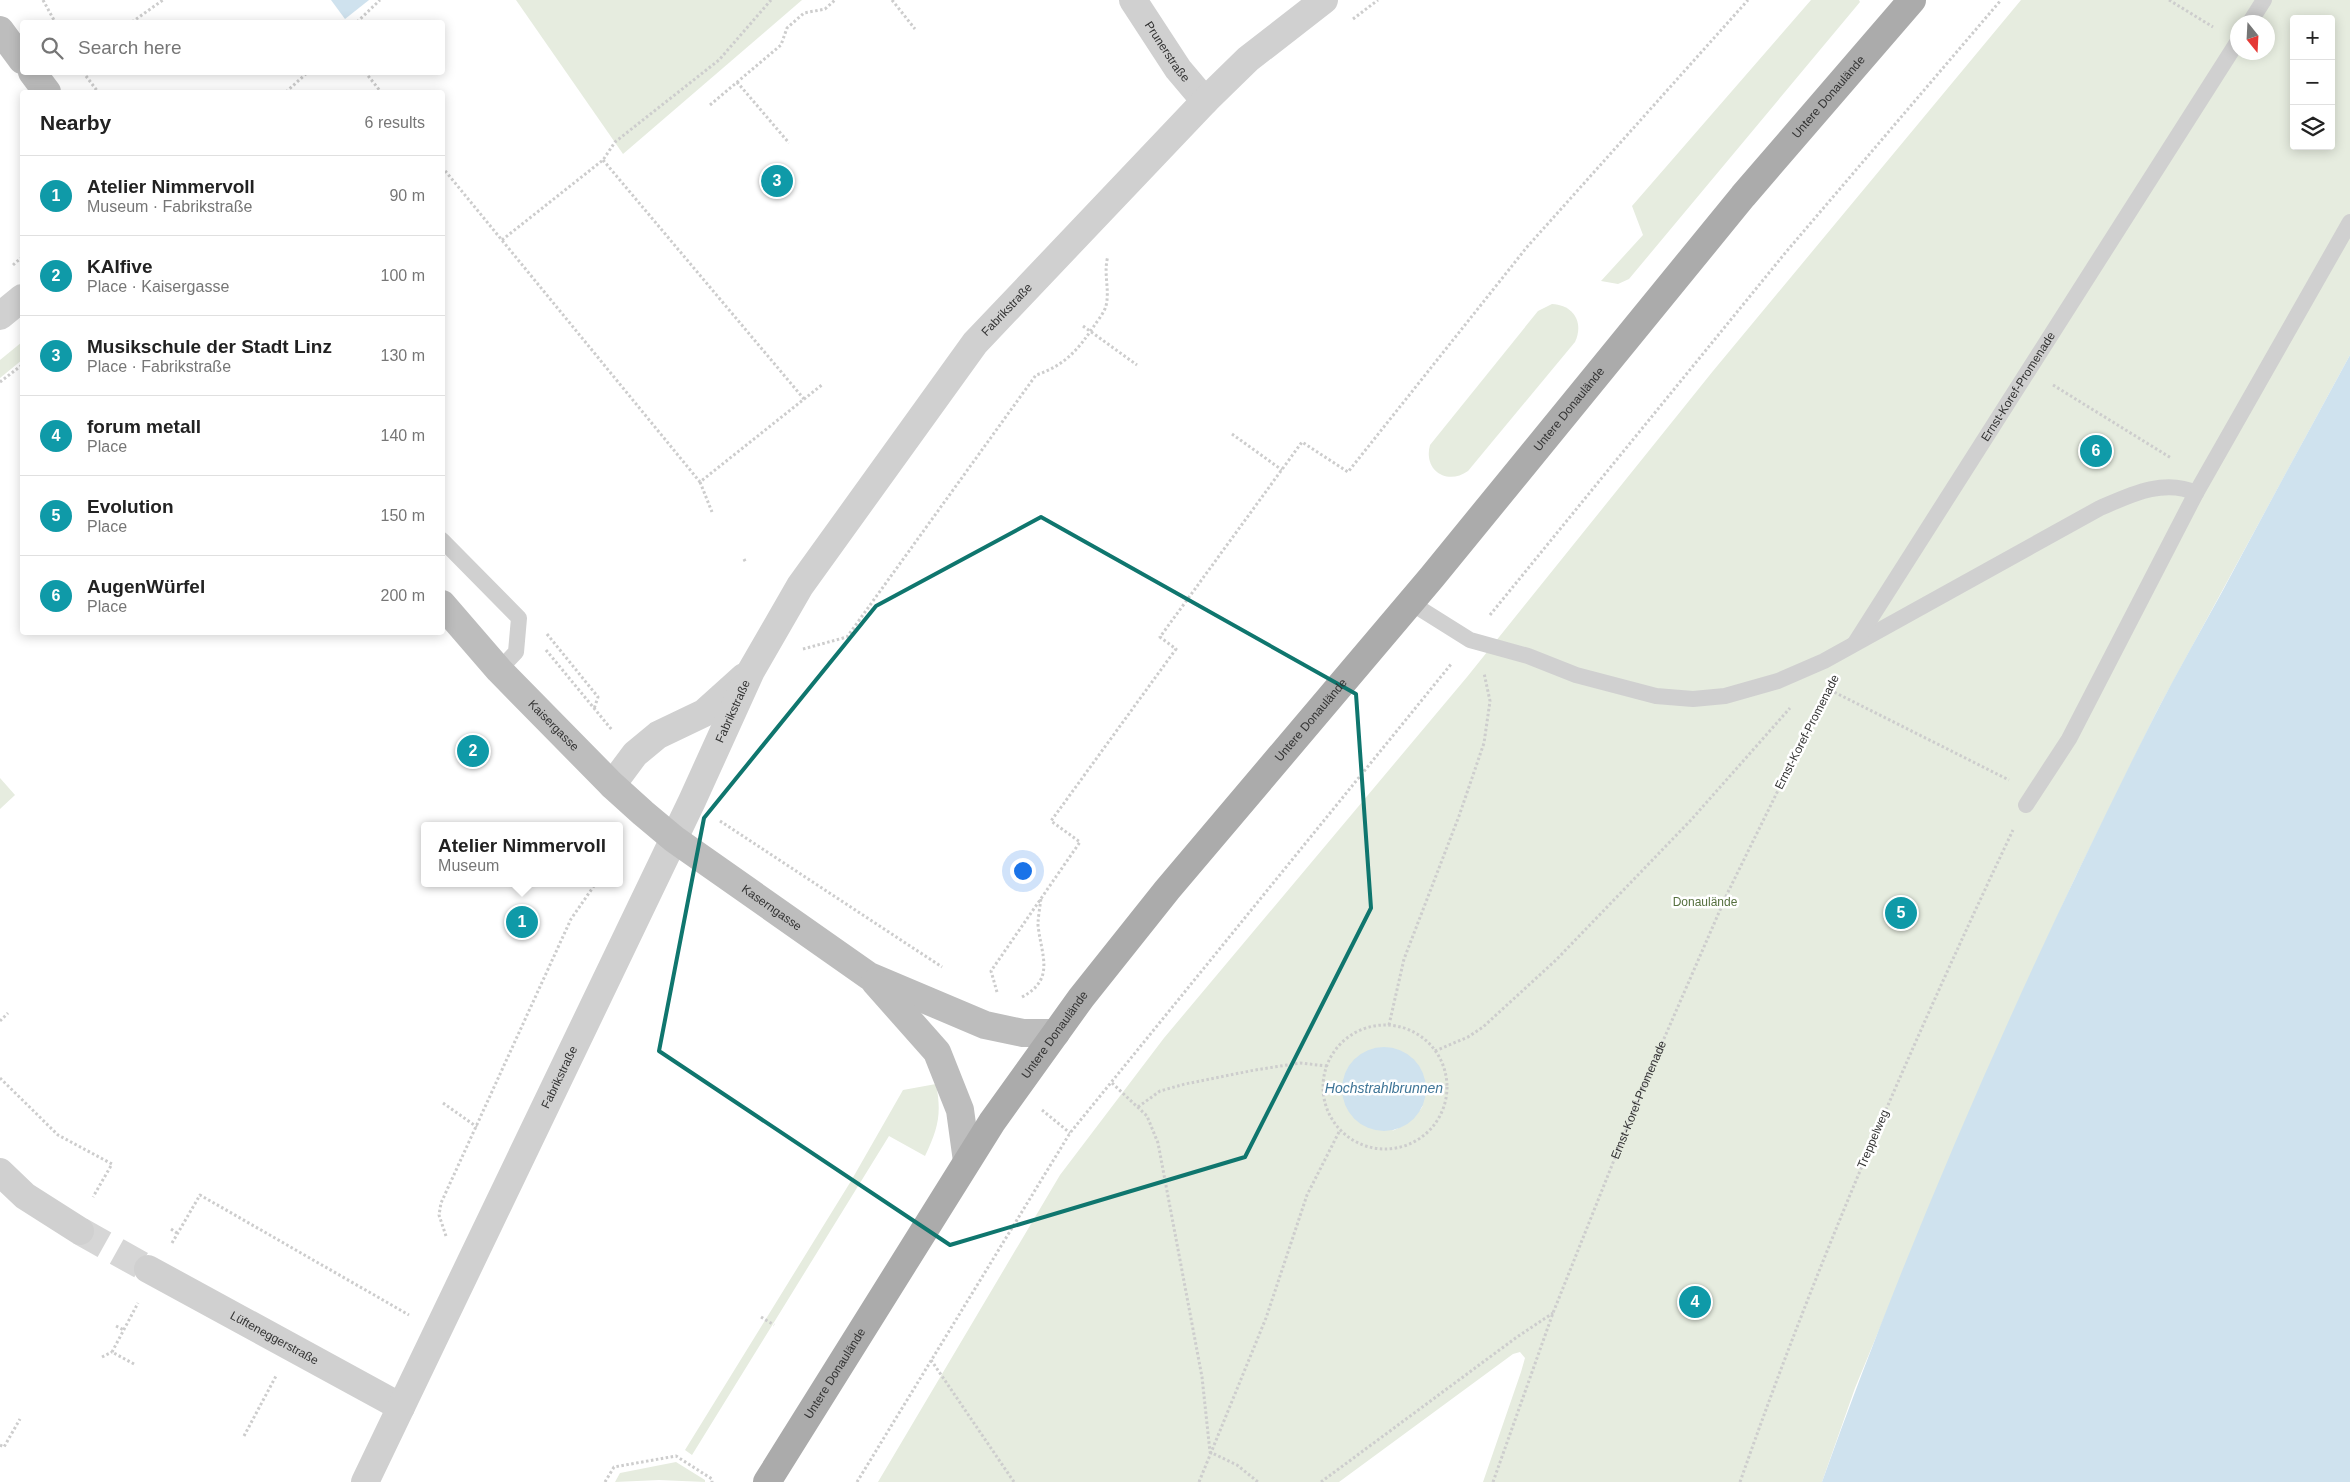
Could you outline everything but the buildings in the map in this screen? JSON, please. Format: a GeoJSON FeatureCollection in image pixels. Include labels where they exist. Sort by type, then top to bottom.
{"type":"FeatureCollection","features":[{"type":"Feature","properties":{"kind":"main road","name":"Untere Donaulände"},"geometry":{"type":"LineString","coordinates":[[767,1482],[992,1122],[1081,998],[1167,890],[1411,603],[1743,196],[1912,0]]}},
{"type":"Feature","properties":{"kind":"main road"},"geometry":{"type":"LineString","coordinates":[[0,30],[20,57]]}},
{"type":"Feature","properties":{"kind":"main road"},"geometry":{"type":"LineString","coordinates":[[34,75],[46,90]]}},
{"type":"Feature","properties":{"kind":"main road","name":"Kaisergasse"},"geometry":{"type":"LineString","coordinates":[[445,607],[499,670],[612,785],[674,839]]}},
{"type":"Feature","properties":{"kind":"main road","name":"Kaserngasse"},"geometry":{"type":"LineString","coordinates":[[674,839],[869,976],[985,1025],[1023,1033],[1056,1032]]}},
{"type":"Feature","properties":{"kind":"main road","name":"Kaserngasse"},"geometry":{"type":"LineString","coordinates":[[869,976],[937,1052],[960,1110],[967,1161]]}},
{"type":"Feature","properties":{"kind":"street","name":"Prunerstraße"},"geometry":{"type":"LineString","coordinates":[[1133,0],[1178,69],[1204,101]]}},
{"type":"Feature","properties":{"kind":"street","name":"Fabrikstraße"},"geometry":{"type":"LineString","coordinates":[[365,1482],[674,839],[751,671],[800,586],[975,343],[1204,101],[1248,59],[1324,0]]}},
{"type":"Feature","properties":{"kind":"street"},"geometry":{"type":"LineString","coordinates":[[0,316],[20,300]]}},
{"type":"Feature","properties":{"kind":"street","name":"Fabrikstraße"},"geometry":{"type":"LineString","coordinates":[[612,785],[635,754],[658,735],[704,713],[751,671]]}},
{"type":"Feature","properties":{"kind":"street"},"geometry":{"type":"LineString","coordinates":[[0,1172],[25,1196],[80,1232]]}},
{"type":"Feature","properties":{"kind":"street","name":"Lüfteneggerstraße"},"geometry":{"type":"LineString","coordinates":[[148,1269],[401,1407]]}},
{"type":"Feature","properties":{"kind":"lane"},"geometry":{"type":"LineString","coordinates":[[2254,15],[2264,0]]}},
{"type":"Feature","properties":{"kind":"lane","name":"Ernst-Koref-Promenade"},"geometry":{"type":"LineString","coordinates":[[1853,645],[2230,53]]}},
{"type":"Feature","properties":{"kind":"lane"},"geometry":{"type":"LineString","coordinates":[[2030,799],[2068,739],[2196,493],[2350,222]]}},
{"type":"Feature","properties":{"kind":"lane"},"geometry":{"type":"LineString","coordinates":[[1411,603],[1470,640],[1528,656],[1576,675],[1656,696],[1709,699],[1778,681],[1853,645],[2100,508],[2128,496],[2159,488],[2184,487],[2196,493]]}},
{"type":"Feature","properties":{"kind":"lane"},"geometry":{"type":"LineString","coordinates":[[445,543],[519,618],[516,652],[499,670]]}},
{"type":"Feature","properties":{"kind":"path"},"geometry":{"type":"LineString","coordinates":[[43,0],[54,20]]}},
{"type":"Feature","properties":{"kind":"path"},"geometry":{"type":"LineString","coordinates":[[135,20],[163,0]]}},
{"type":"Feature","properties":{"kind":"path"},"geometry":{"type":"LineString","coordinates":[[359,20],[380,0]]}},
{"type":"Feature","properties":{"kind":"path"},"geometry":{"type":"LineString","coordinates":[[502,240],[603,160],[615,142],[719,60],[771,0]]}},
{"type":"Feature","properties":{"kind":"path"},"geometry":{"type":"LineString","coordinates":[[710,105],[781,45],[787,28],[804,13],[824,9],[834,0]]}},
{"type":"Feature","properties":{"kind":"path"},"geometry":{"type":"LineString","coordinates":[[892,0],[915,29]]}},
{"type":"Feature","properties":{"kind":"path"},"geometry":{"type":"LineString","coordinates":[[995,991],[990,971],[1080,842],[1051,821],[1176,649],[1160,637],[1302,442],[1348,472],[1527,247],[1748,0]]}},
{"type":"Feature","properties":{"kind":"path"},"geometry":{"type":"LineString","coordinates":[[858,1482],[1070,1133],[1786,252],[2001,0]]}},
{"type":"Feature","properties":{"kind":"path"},"geometry":{"type":"LineString","coordinates":[[2169,0],[2230,38]]}},
{"type":"Feature","properties":{"kind":"path"},"geometry":{"type":"LineString","coordinates":[[85,75],[96,90]]}},
{"type":"Feature","properties":{"kind":"path"},"geometry":{"type":"LineString","coordinates":[[288,90],[305,75]]}},
{"type":"Feature","properties":{"kind":"path"},"geometry":{"type":"LineString","coordinates":[[367,75],[379,90]]}},
{"type":"Feature","properties":{"kind":"path"},"geometry":{"type":"LineString","coordinates":[[737,82],[789,143]]}},
{"type":"Feature","properties":{"kind":"path"},"geometry":{"type":"LineString","coordinates":[[603,160],[804,399]]}},
{"type":"Feature","properties":{"kind":"path"},"geometry":{"type":"LineString","coordinates":[[445,171],[700,482],[712,512]]}},
{"type":"Feature","properties":{"kind":"path"},"geometry":{"type":"LineString","coordinates":[[794,652],[847,637],[1036,375],[1052,370],[1077,351],[1106,308],[1107,290],[1105,275],[1107,258]]}},
{"type":"Feature","properties":{"kind":"path"},"geometry":{"type":"LineString","coordinates":[[1083,326],[1138,365]]}},
{"type":"Feature","properties":{"kind":"path"},"geometry":{"type":"LineString","coordinates":[[0,382],[20,367]]}},
{"type":"Feature","properties":{"kind":"path"},"geometry":{"type":"LineString","coordinates":[[2029,370],[2152,446]]}},
{"type":"Feature","properties":{"kind":"path"},"geometry":{"type":"LineString","coordinates":[[700,482],[823,384]]}},
{"type":"Feature","properties":{"kind":"path"},"geometry":{"type":"LineString","coordinates":[[1232,434],[1282,470]]}},
{"type":"Feature","properties":{"kind":"path"},"geometry":{"type":"LineString","coordinates":[[519,618],[594,709],[598,697],[542,628]]}},
{"type":"Feature","properties":{"kind":"path"},"geometry":{"type":"LineString","coordinates":[[1388,1025],[1404,959],[1460,816],[1484,743],[1489,708],[1489,691],[1484,672],[1470,640]]}},
{"type":"Feature","properties":{"kind":"path","name":"Ernst-Koref-Promenade"},"geometry":{"type":"LineString","coordinates":[[1493,1482],[1553,1313],[1646,1080],[1723,903],[1828,689],[1853,645]]}},
{"type":"Feature","properties":{"kind":"path"},"geometry":{"type":"LineString","coordinates":[[1828,689],[2030,799]]}},
{"type":"Feature","properties":{"kind":"path"},"geometry":{"type":"LineString","coordinates":[[1435,1051],[1468,1037],[1483,1027],[1556,960],[1691,820],[1795,701]]}},
{"type":"Feature","properties":{"kind":"path","name":"Treppelweg"},"geometry":{"type":"LineString","coordinates":[[1740,1482],[1794,1333],[1893,1091],[1946,972],[2030,799]]}},
{"type":"Feature","properties":{"kind":"path"},"geometry":{"type":"LineString","coordinates":[[692,801],[949,971]]}},
{"type":"Feature","properties":{"kind":"path"},"geometry":{"type":"LineString","coordinates":[[447,1241],[439,1216],[441,1203],[477,1128],[571,919],[593,887]]}},
{"type":"Feature","properties":{"kind":"path"},"geometry":{"type":"LineString","coordinates":[[1015,997],[1021,997],[1031,992],[1041,980],[1045,966],[1038,924],[1041,898]]}},
{"type":"Feature","properties":{"kind":"path"},"geometry":{"type":"LineString","coordinates":[[987,988],[1002,994]]}},
{"type":"Feature","properties":{"kind":"path"},"geometry":{"type":"LineString","coordinates":[[0,1021],[8,1013]]}},
{"type":"Feature","properties":{"kind":"path"},"geometry":{"type":"LineString","coordinates":[[1388,1025],[1412,1031],[1425,1040],[1435,1051],[1441,1061],[1446,1079],[1446,1092],[1440,1113],[1429,1130],[1414,1141],[1399,1147],[1382,1149],[1355,1141],[1340,1130],[1332,1120],[1324,1098],[1324,1074],[1331,1055],[1344,1040],[1360,1030],[1388,1025]]}},
{"type":"Feature","properties":{"kind":"path"},"geometry":{"type":"LineString","coordinates":[[1138,1107],[1160,1091],[1185,1084],[1300,1063],[1327,1066]]}},
{"type":"Feature","properties":{"kind":"path"},"geometry":{"type":"LineString","coordinates":[[0,1078],[58,1135],[112,1164],[92,1197],[98,1200]]}},
{"type":"Feature","properties":{"kind":"path"},"geometry":{"type":"LineString","coordinates":[[1112,1083],[1147,1116],[1158,1143],[1202,1377],[1210,1452]]}},
{"type":"Feature","properties":{"kind":"path"},"geometry":{"type":"LineString","coordinates":[[443,1103],[477,1128]]}},
{"type":"Feature","properties":{"kind":"path"},"geometry":{"type":"LineString","coordinates":[[1199,1482],[1266,1318],[1307,1195],[1340,1130]]}},
{"type":"Feature","properties":{"kind":"path"},"geometry":{"type":"LineString","coordinates":[[164,1240],[172,1244],[200,1195],[200,1189]]}},
{"type":"Feature","properties":{"kind":"path"},"geometry":{"type":"LineString","coordinates":[[200,1195],[416,1319]]}},
{"type":"Feature","properties":{"kind":"path"},"geometry":{"type":"LineString","coordinates":[[171,1229],[178,1233]]}},
{"type":"Feature","properties":{"kind":"path"},"geometry":{"type":"LineString","coordinates":[[102,1357],[112,1352],[141,1298]]}},
{"type":"Feature","properties":{"kind":"path"},"geometry":{"type":"LineString","coordinates":[[1321,1482],[1510,1342],[1553,1313]]}},
{"type":"Feature","properties":{"kind":"path"},"geometry":{"type":"LineString","coordinates":[[760,1317],[774,1325]]}},
{"type":"Feature","properties":{"kind":"path"},"geometry":{"type":"LineString","coordinates":[[116,1326],[124,1330]]}},
{"type":"Feature","properties":{"kind":"path"},"geometry":{"type":"LineString","coordinates":[[112,1352],[134,1364]]}},
{"type":"Feature","properties":{"kind":"path"},"geometry":{"type":"LineString","coordinates":[[931,1360],[1014,1482]]}},
{"type":"Feature","properties":{"kind":"path"},"geometry":{"type":"LineString","coordinates":[[244,1436],[278,1372]]}},
{"type":"Feature","properties":{"kind":"path"},"geometry":{"type":"LineString","coordinates":[[0,1445],[4,1447],[20,1419]]}},
{"type":"Feature","properties":{"kind":"path"},"geometry":{"type":"LineString","coordinates":[[1210,1452],[1237,1465],[1258,1482]]}},
{"type":"Feature","properties":{"kind":"path"},"geometry":{"type":"LineString","coordinates":[[605,1482],[614,1466],[676,1456],[712,1479],[712,1482]]}},
{"type":"Feature","properties":{"kind":"highlighted area"},"geometry":{"type":"Polygon","coordinates":[[[1041,517],[1356,694],[1371,908],[1245,1157],[950,1245],[659,1051],[704,818],[876,606],[1041,517]]]}},
{"type":"Feature","properties":{"kind":"green space"},"geometry":{"type":"Polygon","coordinates":[[[516,0],[802,0],[623,154],[516,0]]]}},
{"type":"Feature","properties":{"kind":"green space"},"geometry":{"type":"Polygon","coordinates":[[[1811,0],[1859,0],[1860,2],[1629,279],[1618,284],[1601,281],[1643,235],[1632,206],[1811,0]]]}},
{"type":"Feature","properties":{"kind":"green space","name":"Donaulände"},"geometry":{"type":"Polygon","coordinates":[[[2021,0],[2350,0],[2350,355],[2157,711],[2075,878],[2016,1006],[1934,1197],[1855,1388],[1822,1482],[1483,1482],[1525,1358],[1520,1352],[1513,1354],[1339,1482],[878,1482],[1060,1175],[1164,1038],[1467,677],[1713,371],[2021,0]],[[1423,1106],[1392,1131],[1409,1121],[1423,1106]]]}},
{"type":"Feature","properties":{"kind":"green space"},"geometry":{"type":"Polygon","coordinates":[[[1552,304],[1566,308],[1575,316],[1578,328],[1575,342],[1468,471],[1452,477],[1438,473],[1430,462],[1430,445],[1538,311],[1552,304]]]}},
{"type":"Feature","properties":{"kind":"green space"},"geometry":{"type":"Polygon","coordinates":[[[20,344],[20,362],[0,378],[0,360],[20,344]]]}},
{"type":"Feature","properties":{"kind":"green space"},"geometry":{"type":"Polygon","coordinates":[[[0,778],[15,795],[0,809],[0,778]]]}},
{"type":"Feature","properties":{"kind":"green space"},"geometry":{"type":"Polygon","coordinates":[[[936,1084],[939,1104],[938,1121],[925,1156],[889,1136],[692,1455],[685,1450],[851,1181],[903,1090],[936,1084]]]}},
{"type":"Feature","properties":{"kind":"green space"},"geometry":{"type":"Polygon","coordinates":[[[676,1462],[705,1480],[705,1482],[659,1480],[615,1482],[620,1473],[676,1462]]]}},
{"type":"Feature","properties":{"kind":"water"},"geometry":{"type":"Polygon","coordinates":[[[331,0],[369,0],[345,19],[331,0]]]}},
{"type":"Feature","properties":{"kind":"water"},"geometry":{"type":"Polygon","coordinates":[[[2350,355],[2350,1482],[1822,1482],[1896,1286],[1936,1189],[1977,1092],[2064,901],[2164,698],[2350,355]]]}},
{"type":"Feature","properties":{"kind":"water","name":"Hochstrahlbrunnen"},"geometry":{"type":"Polygon","coordinates":[[[1384,1047],[1400,1050],[1414,1059],[1423,1073],[1426,1089],[1423,1105],[1414,1119],[1400,1128],[1384,1131],[1368,1128],[1354,1119],[1345,1105],[1342,1089],[1345,1073],[1354,1059],[1368,1050],[1384,1047]]]}},
{"type":"Feature","properties":{"kind":"tunnel"},"geometry":{"type":"LineString","coordinates":[[80,1231],[148,1269]]}},
{"type":"Feature","properties":{"kind":"place","name":"Musikschule der Stadt Linz"},"geometry":{"type":"Point","coordinates":[777,181]}},
{"type":"Feature","properties":{"kind":"place","name":"AugenWürfel"},"geometry":{"type":"Point","coordinates":[2096,451]}},
{"type":"Feature","properties":{"kind":"place","name":"KAIfive"},"geometry":{"type":"Point","coordinates":[473,751]}},
{"type":"Feature","properties":{"kind":"place","name":"Evolution"},"geometry":{"type":"Point","coordinates":[1901,913]}},
{"type":"Feature","properties":{"kind":"place","name":"Atelier Nimmervoll"},"geometry":{"type":"Point","coordinates":[522,922]}},
{"type":"Feature","properties":{"kind":"place","name":"forum metall"},"geometry":{"type":"Point","coordinates":[1695,1302]}}]}
